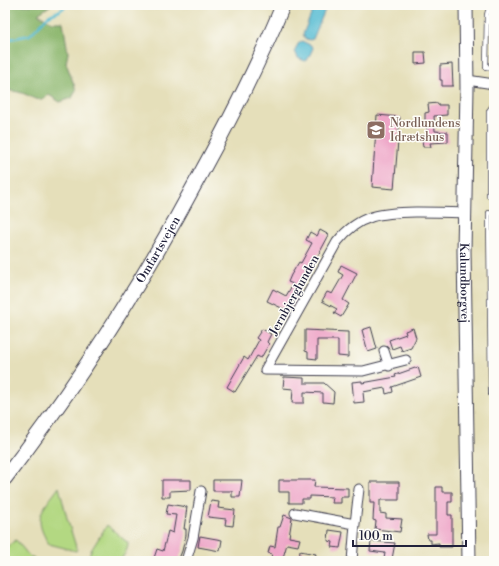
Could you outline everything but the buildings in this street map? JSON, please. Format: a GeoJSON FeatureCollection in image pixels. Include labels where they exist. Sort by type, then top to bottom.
{"type":"FeatureCollection","features":[{"type":"Feature","properties":{"kind":"main road","name":"Omfartsvejen"},"geometry":{"type":"LineString","coordinates":[[5,478],[82,373],[153,260],[238,104],[283,5]]}},
{"type":"Feature","properties":{"kind":"street","name":"Kalundborgvej"},"geometry":{"type":"LineString","coordinates":[[466,5],[467,80],[464,213],[469,561]]}},
{"type":"Feature","properties":{"kind":"street"},"geometry":{"type":"LineString","coordinates":[[467,80],[494,84]]}},
{"type":"Feature","properties":{"kind":"street","name":"Jernbjerglunden"},"geometry":{"type":"LineString","coordinates":[[406,360],[389,366],[364,371],[265,370],[337,242],[345,232],[355,224],[375,215],[393,212],[464,213]]}},
{"type":"Feature","properties":{"kind":"street"},"geometry":{"type":"LineString","coordinates":[[384,351],[389,366]]}},
{"type":"Feature","properties":{"kind":"street"},"geometry":{"type":"LineString","coordinates":[[352,561],[359,489]]}},
{"type":"Feature","properties":{"kind":"street"},"geometry":{"type":"LineString","coordinates":[[186,561],[193,538],[201,490]]}},
{"type":"Feature","properties":{"kind":"street"},"geometry":{"type":"LineString","coordinates":[[295,513],[355,524]]}},
{"type":"Feature","properties":{"kind":"lane"},"geometry":{"type":"LineString","coordinates":[[494,12],[488,11],[487,15],[486,67],[494,68]]}},
{"type":"Feature","properties":{"kind":"lane"},"geometry":{"type":"LineString","coordinates":[[494,104],[489,111],[489,196],[494,198]]}},
{"type":"Feature","properties":{"kind":"lane"},"geometry":{"type":"LineString","coordinates":[[489,213],[490,394],[494,393]]}},
{"type":"Feature","properties":{"kind":"green space"},"geometry":{"type":"Polygon","coordinates":[[[5,5],[51,5],[38,14],[52,22],[63,22],[68,53],[66,63],[76,90],[72,98],[60,102],[49,95],[45,98],[35,99],[20,92],[5,90],[5,5]]]}},
{"type":"Feature","properties":{"kind":"green space"},"geometry":{"type":"Polygon","coordinates":[[[59,487],[77,550],[76,551],[49,544],[41,527],[41,514],[59,487]]]}},
{"type":"Feature","properties":{"kind":"green space"},"geometry":{"type":"Polygon","coordinates":[[[107,525],[128,543],[123,557],[119,561],[90,556],[90,552],[107,525]]]}},
{"type":"Feature","properties":{"kind":"green space"},"geometry":{"type":"Polygon","coordinates":[[[16,540],[30,557],[33,557],[37,561],[5,561],[5,548],[16,540]]]}},
{"type":"Feature","properties":{"kind":"water"},"geometry":{"type":"Polygon","coordinates":[[[315,5],[327,5],[313,39],[305,39],[303,34],[315,5]]]}},
{"type":"Feature","properties":{"kind":"water"},"geometry":{"type":"Polygon","coordinates":[[[302,41],[313,48],[308,59],[305,61],[298,58],[295,51],[298,44],[302,41]]]}},
{"type":"Feature","properties":{"kind":"waterway"},"geometry":{"type":"LineString","coordinates":[[5,40],[30,35],[48,16],[68,5]]}},
{"type":"Feature","properties":{"kind":"place","name":"Nordlundens Idrætshus"},"geometry":{"type":"Point","coordinates":[376,130]}}]}
